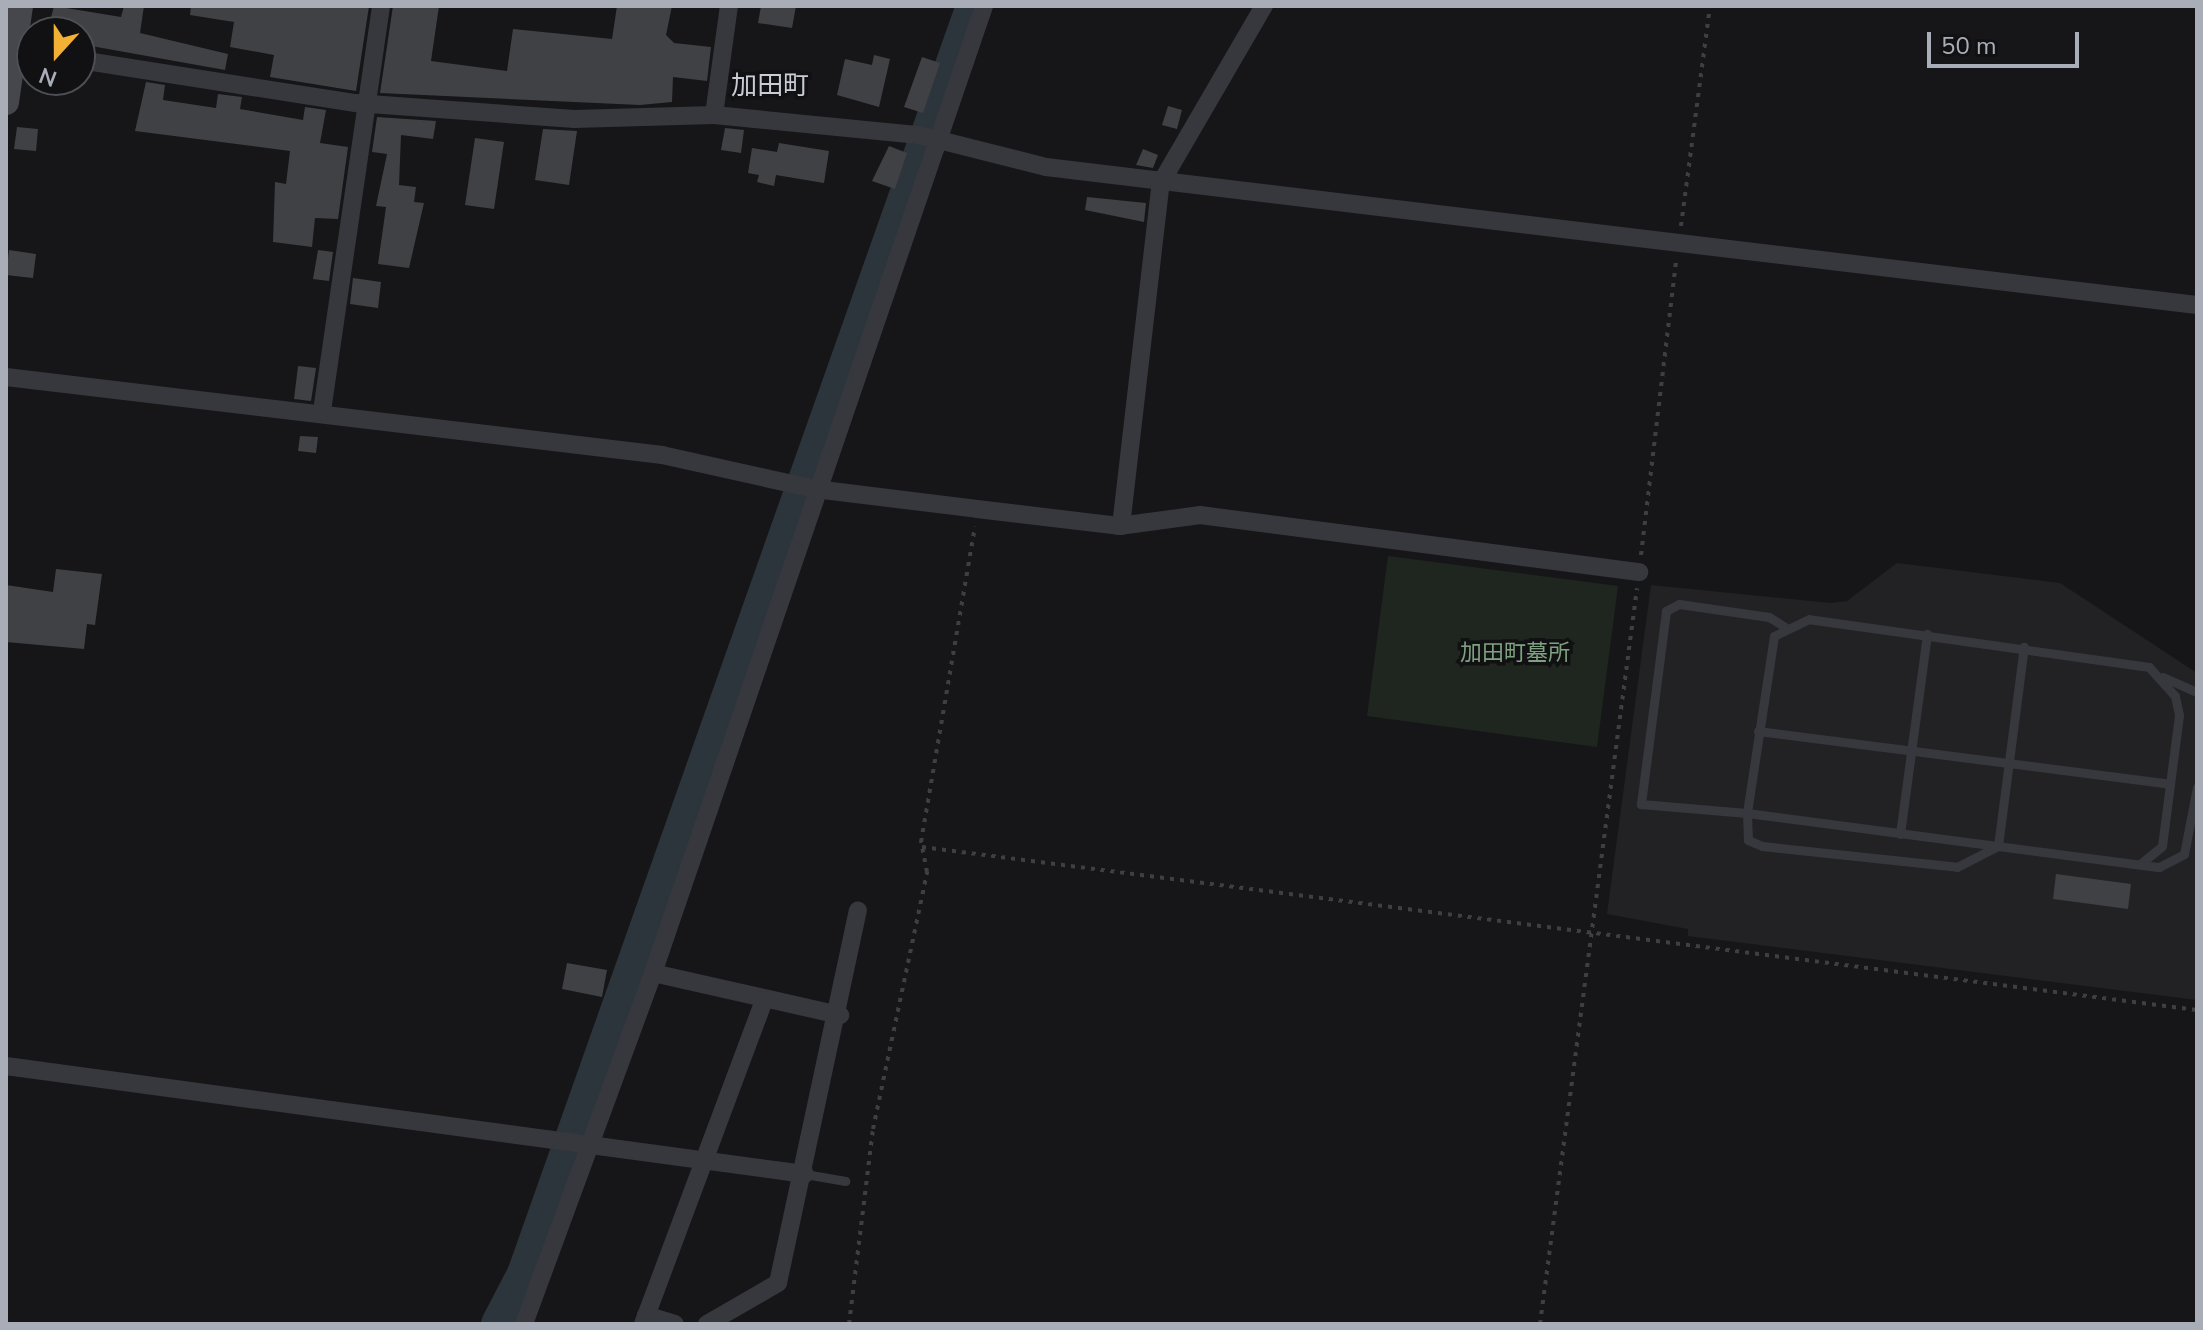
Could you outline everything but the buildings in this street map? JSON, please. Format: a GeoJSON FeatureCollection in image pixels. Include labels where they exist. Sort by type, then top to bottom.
{"type":"FeatureCollection","features":[{"type":"Feature","properties":{"kind":"main road"},"geometry":{"type":"LineString","coordinates":[[6,102],[16,56]]}},
{"type":"Feature","properties":{"kind":"street"},"geometry":{"type":"LineString","coordinates":[[322,411],[381,6]]}},
{"type":"Feature","properties":{"kind":"street"},"geometry":{"type":"LineString","coordinates":[[714,115],[729,6]]}},
{"type":"Feature","properties":{"kind":"street"},"geometry":{"type":"LineString","coordinates":[[524,1324],[578,1139],[653,973],[807,487],[931,138],[984,6]]}},
{"type":"Feature","properties":{"kind":"street"},"geometry":{"type":"LineString","coordinates":[[1121,526],[1162,181],[1264,6]]}},
{"type":"Feature","properties":{"kind":"street"},"geometry":{"type":"LineString","coordinates":[[96,62],[368,102],[574,119],[714,115],[931,138],[1046,167],[1678,246],[2197,305]]}},
{"type":"Feature","properties":{"kind":"street"},"geometry":{"type":"LineString","coordinates":[[6,377],[322,411],[662,455],[807,487],[977,509],[1121,526],[1200,515],[1639,572]]}},
{"type":"Feature","properties":{"kind":"street"},"geometry":{"type":"LineString","coordinates":[[707,1324],[778,1283],[840,1015],[858,911]]}},
{"type":"Feature","properties":{"kind":"street"},"geometry":{"type":"LineString","coordinates":[[653,973],[840,1015]]}},
{"type":"Feature","properties":{"kind":"street"},"geometry":{"type":"LineString","coordinates":[[675,1324],[645,1320],[701,1159],[764,1000]]}},
{"type":"Feature","properties":{"kind":"street"},"geometry":{"type":"LineString","coordinates":[[6,1066],[578,1139],[805,1174]]}},
{"type":"Feature","properties":{"kind":"lane"},"geometry":{"type":"LineString","coordinates":[[1785,627],[1769,617],[1679,604],[1661,620],[1636,797],[1647,807],[1747,813],[2159,867],[2184,854],[2197,787]]}},
{"type":"Feature","properties":{"kind":"lane"},"geometry":{"type":"LineString","coordinates":[[1998,846],[1942,869],[1777,848],[1748,840],[1747,813],[1768,653],[1785,627],[1809,619],[2131,661],[2197,692]]}},
{"type":"Feature","properties":{"kind":"lane"},"geometry":{"type":"LineString","coordinates":[[1900,834],[1927,634]]}},
{"type":"Feature","properties":{"kind":"lane"},"geometry":{"type":"LineString","coordinates":[[1998,846],[2024,647]]}},
{"type":"Feature","properties":{"kind":"lane"},"geometry":{"type":"LineString","coordinates":[[2140,864],[2162,846],[2179,715],[2163,677]]}},
{"type":"Feature","properties":{"kind":"lane"},"geometry":{"type":"LineString","coordinates":[[1758,731],[2170,784]]}},
{"type":"Feature","properties":{"kind":"lane"},"geometry":{"type":"LineString","coordinates":[[805,1174],[845,1181]]}},
{"type":"Feature","properties":{"kind":"path"},"geometry":{"type":"LineString","coordinates":[[1540,1324],[1710,6]]}},
{"type":"Feature","properties":{"kind":"path"},"geometry":{"type":"LineString","coordinates":[[849,1324],[873,1129],[927,872],[922,847],[977,509]]}},
{"type":"Feature","properties":{"kind":"path"},"geometry":{"type":"LineString","coordinates":[[922,847],[2197,1010]]}},
{"type":"Feature","properties":{"kind":"shaded area"},"geometry":{"type":"Polygon","coordinates":[[[1897,563],[2060,583],[2197,673],[2197,1000],[1688,936],[1688,929],[1607,914],[1651,585],[1831,603],[1847,601],[1897,563]]]}},
{"type":"Feature","properties":{"kind":"green space","name":"加田町墓所"},"geometry":{"type":"Polygon","coordinates":[[[1388,556],[1618,586],[1597,747],[1367,716],[1388,556]]]}},
{"type":"Feature","properties":{"kind":"waterway"},"geometry":{"type":"LineString","coordinates":[[499,1324],[525,1274],[974,6]]}},
{"type":"Feature","properties":{"kind":"district","name":"加田町"},"geometry":{"type":"Point","coordinates":[770,86]}}]}
